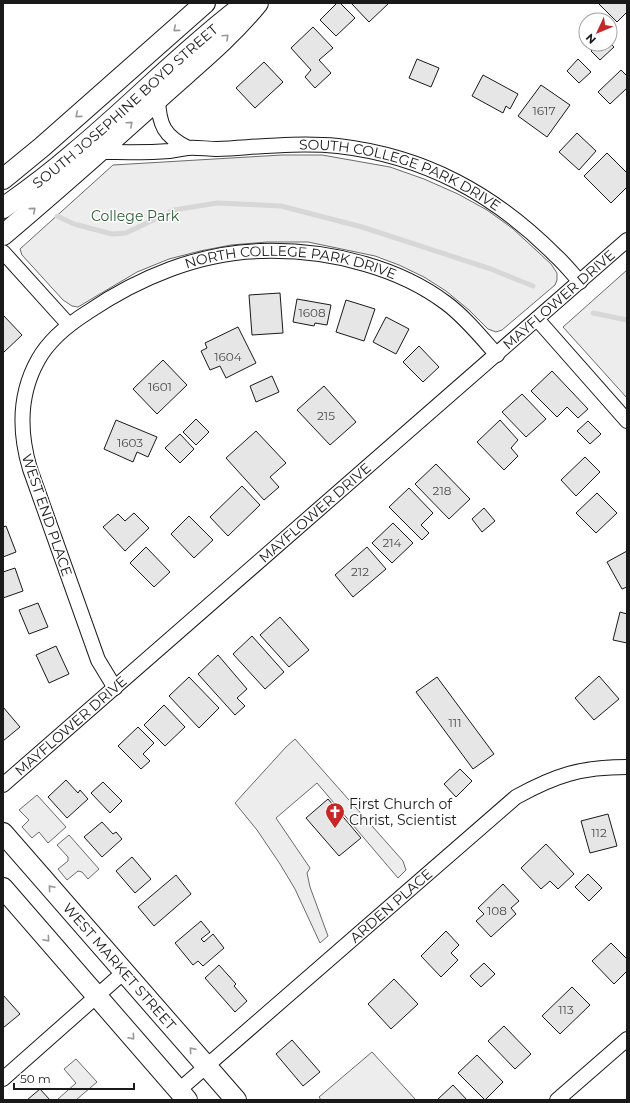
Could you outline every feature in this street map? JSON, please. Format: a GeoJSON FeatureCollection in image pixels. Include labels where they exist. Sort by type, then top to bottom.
{"type":"FeatureCollection","features":[{"type":"Feature","properties":{"kind":"main road","name":"SOUTH JOSEPHINE BOYD STREET"},"geometry":{"type":"LineString","coordinates":[[3,179],[42,147],[205,3]]}},
{"type":"Feature","properties":{"kind":"main road","name":"SOUTH JOSEPHINE BOYD STREET"},"geometry":{"type":"LineString","coordinates":[[3,208],[74,154],[173,64],[246,3]]}},
{"type":"Feature","properties":{"kind":"main road"},"geometry":{"type":"LineString","coordinates":[[3,235],[158,99],[242,22],[258,3]]}},
{"type":"Feature","properties":{"kind":"main road"},"geometry":{"type":"LineString","coordinates":[[3,166],[42,147]]}},
{"type":"Feature","properties":{"kind":"main road","name":"WEST MARKET STREET"},"geometry":{"type":"LineString","coordinates":[[3,833],[236,1100]]}},
{"type":"Feature","properties":{"kind":"main road"},"geometry":{"type":"LineString","coordinates":[[3,888],[183,1095]]}},
{"type":"Feature","properties":{"kind":"street","name":"SOUTH COLLEGE PARK DRIVE"},"geometry":{"type":"LineString","coordinates":[[158,99],[159,115],[162,125],[176,142],[188,148]]}},
{"type":"Feature","properties":{"kind":"street","name":"SOUTH COLLEGE PARK DRIVE"},"geometry":{"type":"LineString","coordinates":[[99,152],[168,151],[188,148],[204,150],[285,145],[337,146],[398,158],[437,171],[472,188],[494,202],[517,220],[557,256],[580,282]]}},
{"type":"Feature","properties":{"kind":"street","name":"MAYFLOWER DRIVE"},"geometry":{"type":"LineString","coordinates":[[3,785],[627,240]]}},
{"type":"Feature","properties":{"kind":"street","name":"NORTH COLLEGE PARK DRIVE"},"geometry":{"type":"LineString","coordinates":[[69,325],[118,293],[163,272],[186,264],[223,255],[260,251],[304,252],[337,257],[366,264],[394,274],[421,287],[445,302],[466,320],[497,355]]}},
{"type":"Feature","properties":{"kind":"street"},"geometry":{"type":"LineString","coordinates":[[3,252],[69,325]]}},
{"type":"Feature","properties":{"kind":"street"},"geometry":{"type":"LineString","coordinates":[[537,319],[627,421]]}},
{"type":"Feature","properties":{"kind":"street","name":"WEST END PLACE"},"geometry":{"type":"LineString","coordinates":[[69,325],[44,350],[30,377],[24,397],[22,413],[24,450],[98,660],[115,688]]}},
{"type":"Feature","properties":{"kind":"street","name":"ARDEN PLACE"},"geometry":{"type":"LineString","coordinates":[[183,1095],[206,1067],[516,797],[543,783],[567,774],[590,769],[627,767]]}},
{"type":"Feature","properties":{"kind":"street"},"geometry":{"type":"LineString","coordinates":[[3,1079],[124,972]]}},
{"type":"Feature","properties":{"kind":"street"},"geometry":{"type":"LineString","coordinates":[[557,1100],[627,1039]]}},
{"type":"Feature","properties":{"kind":"shaded area","name":"College Park"},"geometry":{"type":"Polygon","coordinates":[[[282,155],[322,155],[390,167],[424,179],[458,194],[487,210],[512,228],[551,264],[557,273],[555,285],[502,330],[496,332],[488,329],[469,310],[446,291],[424,277],[399,265],[375,256],[308,242],[267,242],[231,245],[169,259],[137,272],[78,307],[72,306],[63,300],[22,255],[20,249],[113,165],[282,155]]]}},
{"type":"Feature","properties":{"kind":"shaded area"},"geometry":{"type":"Polygon","coordinates":[[[627,270],[627,398],[563,327],[627,270]]]}},
{"type":"Feature","properties":{"kind":"shaded area"},"geometry":{"type":"Polygon","coordinates":[[[295,739],[403,861],[406,870],[398,878],[317,783],[276,818],[310,868],[307,873],[310,887],[328,936],[320,943],[295,889],[280,864],[257,830],[235,803],[295,739]]]}},
{"type":"Feature","properties":{"kind":"shaded area"},"geometry":{"type":"Polygon","coordinates":[[[37,795],[66,827],[48,843],[39,832],[32,838],[22,827],[29,820],[19,810],[37,795]]]}},
{"type":"Feature","properties":{"kind":"shaded area"},"geometry":{"type":"Polygon","coordinates":[[[69,835],[99,869],[88,879],[82,872],[78,871],[67,880],[58,869],[68,861],[68,857],[57,845],[69,835]]]}},
{"type":"Feature","properties":{"kind":"shaded area"},"geometry":{"type":"Polygon","coordinates":[[[372,1052],[416,1100],[321,1100],[319,1097],[372,1052]]]}},
{"type":"Feature","properties":{"kind":"shaded area"},"geometry":{"type":"Polygon","coordinates":[[[76,1059],[97,1082],[76,1100],[59,1100],[58,1099],[76,1083],[64,1069],[76,1059]]]}},
{"type":"Feature","properties":{"kind":"building"},"geometry":{"type":"Polygon","coordinates":[[[337,3],[340,3],[355,18],[336,36],[320,20],[337,3]]]}},
{"type":"Feature","properties":{"kind":"building"},"geometry":{"type":"Polygon","coordinates":[[[351,3],[389,3],[369,22],[351,3]]]}},
{"type":"Feature","properties":{"kind":"building"},"geometry":{"type":"Polygon","coordinates":[[[627,3],[627,12],[618,21],[618,12],[607,12],[599,4],[627,3]]]}},
{"type":"Feature","properties":{"kind":"building"},"geometry":{"type":"Polygon","coordinates":[[[313,27],[333,48],[319,60],[331,73],[315,88],[305,77],[311,70],[291,48],[313,27]]]}},
{"type":"Feature","properties":{"kind":"building"},"geometry":{"type":"Polygon","coordinates":[[[592,52],[609,52],[600,60],[592,52]]]}},
{"type":"Feature","properties":{"kind":"building"},"geometry":{"type":"Polygon","coordinates":[[[417,59],[439,68],[431,87],[409,78],[417,59]]]}},
{"type":"Feature","properties":{"kind":"building"},"geometry":{"type":"Polygon","coordinates":[[[578,59],[591,72],[579,83],[567,71],[578,59]]]}},
{"type":"Feature","properties":{"kind":"building"},"geometry":{"type":"Polygon","coordinates":[[[264,62],[283,82],[255,108],[236,88],[264,62]]]}},
{"type":"Feature","properties":{"kind":"building"},"geometry":{"type":"Polygon","coordinates":[[[621,70],[627,76],[627,88],[610,104],[598,92],[621,70]]]}},
{"type":"Feature","properties":{"kind":"building"},"geometry":{"type":"Polygon","coordinates":[[[483,75],[518,94],[510,109],[506,106],[503,113],[472,96],[483,75]]]}},
{"type":"Feature","properties":{"kind":"building"},"geometry":{"type":"Polygon","coordinates":[[[541,85],[570,105],[547,137],[518,116],[541,85]]]}},
{"type":"Feature","properties":{"kind":"building"},"geometry":{"type":"Polygon","coordinates":[[[577,133],[596,151],[579,170],[559,152],[577,133]]]}},
{"type":"Feature","properties":{"kind":"building"},"geometry":{"type":"Polygon","coordinates":[[[607,153],[627,173],[627,187],[611,203],[584,176],[607,153]]]}},
{"type":"Feature","properties":{"kind":"building"},"geometry":{"type":"Polygon","coordinates":[[[280,293],[283,333],[252,335],[249,295],[280,293]]]}},
{"type":"Feature","properties":{"kind":"building"},"geometry":{"type":"Polygon","coordinates":[[[297,299],[331,305],[327,325],[315,323],[314,326],[293,322],[297,299]]]}},
{"type":"Feature","properties":{"kind":"building"},"geometry":{"type":"Polygon","coordinates":[[[346,300],[375,309],[364,341],[336,332],[346,300]]]}},
{"type":"Feature","properties":{"kind":"building"},"geometry":{"type":"Polygon","coordinates":[[[3,315],[22,335],[3,353],[3,315]]]}},
{"type":"Feature","properties":{"kind":"building"},"geometry":{"type":"Polygon","coordinates":[[[386,317],[409,329],[396,354],[373,342],[386,317]]]}},
{"type":"Feature","properties":{"kind":"building"},"geometry":{"type":"Polygon","coordinates":[[[238,327],[256,363],[226,378],[220,366],[210,370],[201,351],[207,348],[205,343],[238,327]]]}},
{"type":"Feature","properties":{"kind":"building"},"geometry":{"type":"Polygon","coordinates":[[[419,346],[439,367],[423,382],[403,362],[419,346]]]}},
{"type":"Feature","properties":{"kind":"building"},"geometry":{"type":"Polygon","coordinates":[[[163,360],[187,385],[157,414],[133,389],[163,360]]]}},
{"type":"Feature","properties":{"kind":"building"},"geometry":{"type":"Polygon","coordinates":[[[552,371],[588,409],[578,418],[567,407],[557,417],[531,391],[552,371]]]}},
{"type":"Feature","properties":{"kind":"building"},"geometry":{"type":"Polygon","coordinates":[[[272,376],[279,392],[256,402],[250,386],[272,376]]]}},
{"type":"Feature","properties":{"kind":"building"},"geometry":{"type":"Polygon","coordinates":[[[324,386],[356,422],[330,445],[297,410],[324,386]]]}},
{"type":"Feature","properties":{"kind":"building"},"geometry":{"type":"Polygon","coordinates":[[[522,394],[546,419],[526,437],[502,412],[522,394]]]}},
{"type":"Feature","properties":{"kind":"building"},"geometry":{"type":"Polygon","coordinates":[[[196,419],[209,432],[196,445],[183,432],[196,419]]]}},
{"type":"Feature","properties":{"kind":"building"},"geometry":{"type":"Polygon","coordinates":[[[116,420],[157,437],[148,457],[137,452],[133,462],[104,449],[116,420]]]}},
{"type":"Feature","properties":{"kind":"building"},"geometry":{"type":"Polygon","coordinates":[[[500,420],[518,440],[511,448],[518,456],[504,470],[477,442],[500,420]]]}},
{"type":"Feature","properties":{"kind":"building"},"geometry":{"type":"Polygon","coordinates":[[[588,421],[601,434],[590,444],[577,431],[588,421]]]}},
{"type":"Feature","properties":{"kind":"building"},"geometry":{"type":"Polygon","coordinates":[[[256,431],[286,463],[270,477],[279,487],[264,500],[226,458],[256,431]]]}},
{"type":"Feature","properties":{"kind":"building"},"geometry":{"type":"Polygon","coordinates":[[[180,434],[194,449],[180,463],[165,448],[180,434]]]}},
{"type":"Feature","properties":{"kind":"building"},"geometry":{"type":"Polygon","coordinates":[[[585,457],[600,472],[576,496],[561,480],[585,457]]]}},
{"type":"Feature","properties":{"kind":"building"},"geometry":{"type":"Polygon","coordinates":[[[436,464],[470,499],[449,519],[415,484],[436,464]]]}},
{"type":"Feature","properties":{"kind":"building"},"geometry":{"type":"Polygon","coordinates":[[[242,486],[260,505],[228,536],[210,517],[242,486]]]}},
{"type":"Feature","properties":{"kind":"building"},"geometry":{"type":"Polygon","coordinates":[[[409,488],[433,513],[421,525],[429,533],[422,540],[389,507],[409,488]]]}},
{"type":"Feature","properties":{"kind":"building"},"geometry":{"type":"Polygon","coordinates":[[[597,493],[617,513],[596,533],[576,513],[597,493]]]}},
{"type":"Feature","properties":{"kind":"building"},"geometry":{"type":"Polygon","coordinates":[[[484,508],[495,521],[482,532],[472,519],[484,508]]]}},
{"type":"Feature","properties":{"kind":"building"},"geometry":{"type":"Polygon","coordinates":[[[134,513],[149,528],[125,551],[103,527],[118,514],[125,521],[134,513]]]}},
{"type":"Feature","properties":{"kind":"building"},"geometry":{"type":"Polygon","coordinates":[[[189,516],[213,540],[194,558],[171,534],[189,516]]]}},
{"type":"Feature","properties":{"kind":"building"},"geometry":{"type":"Polygon","coordinates":[[[393,523],[413,543],[392,563],[372,543],[393,523]]]}},
{"type":"Feature","properties":{"kind":"building"},"geometry":{"type":"Polygon","coordinates":[[[6,526],[16,552],[3,557],[3,527],[6,526]]]}},
{"type":"Feature","properties":{"kind":"building"},"geometry":{"type":"Polygon","coordinates":[[[146,547],[170,572],[154,587],[130,563],[146,547]]]}},
{"type":"Feature","properties":{"kind":"building"},"geometry":{"type":"Polygon","coordinates":[[[367,547],[386,569],[353,597],[335,575],[367,547]]]}},
{"type":"Feature","properties":{"kind":"building"},"geometry":{"type":"Polygon","coordinates":[[[627,551],[627,587],[622,589],[607,562],[627,551]]]}},
{"type":"Feature","properties":{"kind":"building"},"geometry":{"type":"Polygon","coordinates":[[[15,568],[23,591],[3,598],[3,572],[15,568]]]}},
{"type":"Feature","properties":{"kind":"building"},"geometry":{"type":"Polygon","coordinates":[[[38,603],[48,627],[29,634],[19,610],[38,603]]]}},
{"type":"Feature","properties":{"kind":"building"},"geometry":{"type":"Polygon","coordinates":[[[620,612],[627,614],[627,643],[613,640],[620,612]]]}},
{"type":"Feature","properties":{"kind":"building"},"geometry":{"type":"Polygon","coordinates":[[[280,617],[309,650],[289,667],[260,635],[280,617]]]}},
{"type":"Feature","properties":{"kind":"building"},"geometry":{"type":"Polygon","coordinates":[[[252,636],[284,672],[265,689],[233,654],[252,636]]]}},
{"type":"Feature","properties":{"kind":"building"},"geometry":{"type":"Polygon","coordinates":[[[56,646],[69,674],[49,683],[36,655],[56,646]]]}},
{"type":"Feature","properties":{"kind":"building"},"geometry":{"type":"Polygon","coordinates":[[[218,655],[247,689],[237,698],[245,706],[235,715],[198,674],[218,655]]]}},
{"type":"Feature","properties":{"kind":"building"},"geometry":{"type":"Polygon","coordinates":[[[599,676],[619,699],[594,720],[575,698],[599,676]]]}},
{"type":"Feature","properties":{"kind":"building"},"geometry":{"type":"Polygon","coordinates":[[[189,677],[219,708],[199,728],[169,696],[189,677]]]}},
{"type":"Feature","properties":{"kind":"building"},"geometry":{"type":"Polygon","coordinates":[[[437,677],[494,754],[473,769],[416,692],[437,677]]]}},
{"type":"Feature","properties":{"kind":"building"},"geometry":{"type":"Polygon","coordinates":[[[164,705],[185,727],[165,746],[144,725],[164,705]]]}},
{"type":"Feature","properties":{"kind":"building"},"geometry":{"type":"Polygon","coordinates":[[[3,707],[20,727],[3,741],[3,707]]]}},
{"type":"Feature","properties":{"kind":"building"},"geometry":{"type":"Polygon","coordinates":[[[138,727],[154,743],[143,754],[150,761],[141,769],[118,746],[138,727]]]}},
{"type":"Feature","properties":{"kind":"building"},"geometry":{"type":"Polygon","coordinates":[[[460,769],[472,781],[456,797],[444,784],[460,769]]]}},
{"type":"Feature","properties":{"kind":"building"},"geometry":{"type":"Polygon","coordinates":[[[66,780],[78,793],[80,790],[88,799],[67,818],[48,797],[66,780]]]}},
{"type":"Feature","properties":{"kind":"building"},"geometry":{"type":"Polygon","coordinates":[[[103,782],[122,801],[110,813],[91,793],[103,782]]]}},
{"type":"Feature","properties":{"kind":"building"},"geometry":{"type":"Polygon","coordinates":[[[328,799],[361,838],[339,856],[306,818],[328,799]]]}},
{"type":"Feature","properties":{"kind":"building"},"geometry":{"type":"Polygon","coordinates":[[[608,814],[617,846],[590,853],[581,821],[608,814]]]}},
{"type":"Feature","properties":{"kind":"building"},"geometry":{"type":"Polygon","coordinates":[[[102,822],[113,834],[116,832],[122,839],[102,857],[84,837],[102,822]]]}},
{"type":"Feature","properties":{"kind":"building"},"geometry":{"type":"Polygon","coordinates":[[[546,844],[574,874],[558,889],[550,881],[541,889],[521,868],[546,844]]]}},
{"type":"Feature","properties":{"kind":"building"},"geometry":{"type":"Polygon","coordinates":[[[132,857],[151,879],[135,893],[116,871],[132,857]]]}},
{"type":"Feature","properties":{"kind":"building"},"geometry":{"type":"Polygon","coordinates":[[[588,874],[602,888],[589,901],[575,887],[588,874]]]}},
{"type":"Feature","properties":{"kind":"building"},"geometry":{"type":"Polygon","coordinates":[[[176,875],[191,894],[154,926],[138,907],[176,875]]]}},
{"type":"Feature","properties":{"kind":"building"},"geometry":{"type":"Polygon","coordinates":[[[503,884],[519,901],[511,908],[516,914],[491,937],[476,921],[484,914],[478,908],[503,884]]]}},
{"type":"Feature","properties":{"kind":"building"},"geometry":{"type":"Polygon","coordinates":[[[201,921],[210,932],[201,939],[204,942],[213,934],[224,948],[203,966],[198,961],[193,965],[175,943],[201,921]]]}},
{"type":"Feature","properties":{"kind":"building"},"geometry":{"type":"Polygon","coordinates":[[[446,931],[459,945],[451,953],[458,960],[441,977],[421,956],[446,931]]]}},
{"type":"Feature","properties":{"kind":"building"},"geometry":{"type":"Polygon","coordinates":[[[611,943],[627,959],[627,971],[614,984],[592,961],[611,943]]]}},
{"type":"Feature","properties":{"kind":"building"},"geometry":{"type":"Polygon","coordinates":[[[484,963],[495,974],[481,987],[470,976],[484,963]]]}},
{"type":"Feature","properties":{"kind":"building"},"geometry":{"type":"Polygon","coordinates":[[[219,965],[236,984],[234,986],[247,1001],[235,1012],[205,978],[219,965]]]}},
{"type":"Feature","properties":{"kind":"building"},"geometry":{"type":"Polygon","coordinates":[[[394,979],[418,1004],[391,1029],[368,1004],[394,979]]]}},
{"type":"Feature","properties":{"kind":"building"},"geometry":{"type":"Polygon","coordinates":[[[572,987],[590,1005],[560,1034],[542,1016],[572,987]]]}},
{"type":"Feature","properties":{"kind":"building"},"geometry":{"type":"Polygon","coordinates":[[[3,995],[20,1014],[3,1028],[3,995]]]}},
{"type":"Feature","properties":{"kind":"building"},"geometry":{"type":"Polygon","coordinates":[[[504,1026],[531,1054],[515,1069],[488,1041],[504,1026]]]}},
{"type":"Feature","properties":{"kind":"building"},"geometry":{"type":"Polygon","coordinates":[[[292,1040],[320,1072],[303,1086],[276,1054],[292,1040]]]}},
{"type":"Feature","properties":{"kind":"building"},"geometry":{"type":"Polygon","coordinates":[[[477,1055],[503,1082],[485,1100],[458,1073],[477,1055]]]}},
{"type":"Feature","properties":{"kind":"building"},"geometry":{"type":"Polygon","coordinates":[[[453,1085],[467,1100],[437,1100],[453,1085]]]}},
{"type":"Feature","properties":{"kind":"building"},"geometry":{"type":"Polygon","coordinates":[[[40,1089],[50,1100],[27,1100],[40,1089]]]}},
{"type":"Feature","properties":{"kind":"waterway"},"geometry":{"type":"LineString","coordinates":[[57,216],[74,224],[112,234],[126,233],[174,210],[217,203],[281,206],[362,227],[491,269],[533,286]]}},
{"type":"Feature","properties":{"kind":"waterway"},"geometry":{"type":"LineString","coordinates":[[593,313],[627,320]]}},
{"type":"Feature","properties":{"kind":"place","name":"First Church of Christ, Scientist"},"geometry":{"type":"Point","coordinates":[335,829]}}]}
